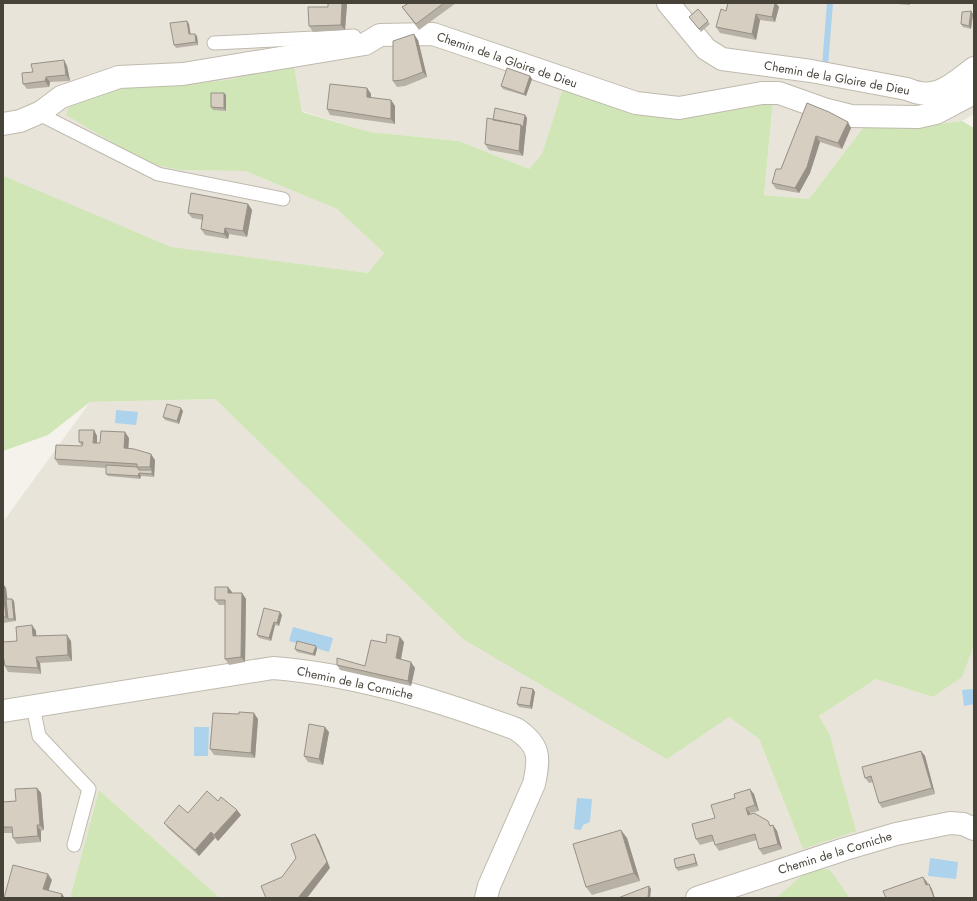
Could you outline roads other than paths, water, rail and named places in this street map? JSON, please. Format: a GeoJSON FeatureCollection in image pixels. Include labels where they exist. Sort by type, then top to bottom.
{"type":"FeatureCollection","features":[{"type":"Feature","properties":{"kind":"street","name":"Chemin de la Gloire de Dieu"},"geometry":{"type":"LineString","coordinates":[[668,3],[706,48],[722,59],[810,71],[907,89],[918,94],[927,95],[945,89],[974,68]]}},
{"type":"Feature","properties":{"kind":"street","name":"Chemin de la Gloire de Dieu"},"geometry":{"type":"LineString","coordinates":[[3,124],[20,121],[41,112],[61,97],[119,77],[183,74],[323,52],[366,44],[380,35],[433,34],[636,103],[679,108],[762,93],[779,93],[827,110],[851,116],[918,116],[936,113],[974,93]]}},
{"type":"Feature","properties":{"kind":"street","name":"Chemin de la Corniche"},"geometry":{"type":"LineString","coordinates":[[3,711],[273,668],[308,671],[406,693],[516,729],[534,744],[537,753],[537,770],[534,784],[489,886],[486,898]]}},
{"type":"Feature","properties":{"kind":"street","name":"Chemin de la Corniche"},"geometry":{"type":"LineString","coordinates":[[697,898],[845,849],[896,834],[950,823],[963,824],[974,829]]}},
{"type":"Feature","properties":{"kind":"lane"},"geometry":{"type":"LineString","coordinates":[[214,44],[380,35]]}},
{"type":"Feature","properties":{"kind":"lane"},"geometry":{"type":"LineString","coordinates":[[41,112],[45,117],[158,174],[283,199]]}},
{"type":"Feature","properties":{"kind":"lane"},"geometry":{"type":"LineString","coordinates":[[33,706],[39,736],[89,789],[74,845]]}},
{"type":"Feature","properties":{"kind":"water"},"geometry":{"type":"Polygon","coordinates":[[[116,410],[138,412],[136,425],[115,423],[116,410]]]}},
{"type":"Feature","properties":{"kind":"water"},"geometry":{"type":"Polygon","coordinates":[[[293,627],[333,638],[329,652],[289,641],[293,627]]]}},
{"type":"Feature","properties":{"kind":"water"},"geometry":{"type":"Polygon","coordinates":[[[974,689],[974,704],[964,706],[962,690],[974,689]]]}},
{"type":"Feature","properties":{"kind":"water"},"geometry":{"type":"Polygon","coordinates":[[[194,727],[209,727],[208,756],[194,756],[194,727]]]}},
{"type":"Feature","properties":{"kind":"water"},"geometry":{"type":"Polygon","coordinates":[[[577,798],[592,799],[590,822],[583,825],[581,830],[574,829],[577,798]]]}},
{"type":"Feature","properties":{"kind":"water"},"geometry":{"type":"Polygon","coordinates":[[[930,858],[958,862],[956,879],[928,876],[930,858]]]}},
{"type":"Feature","properties":{"kind":"waterway"},"geometry":{"type":"LineString","coordinates":[[825,66],[830,3]]}}]}
